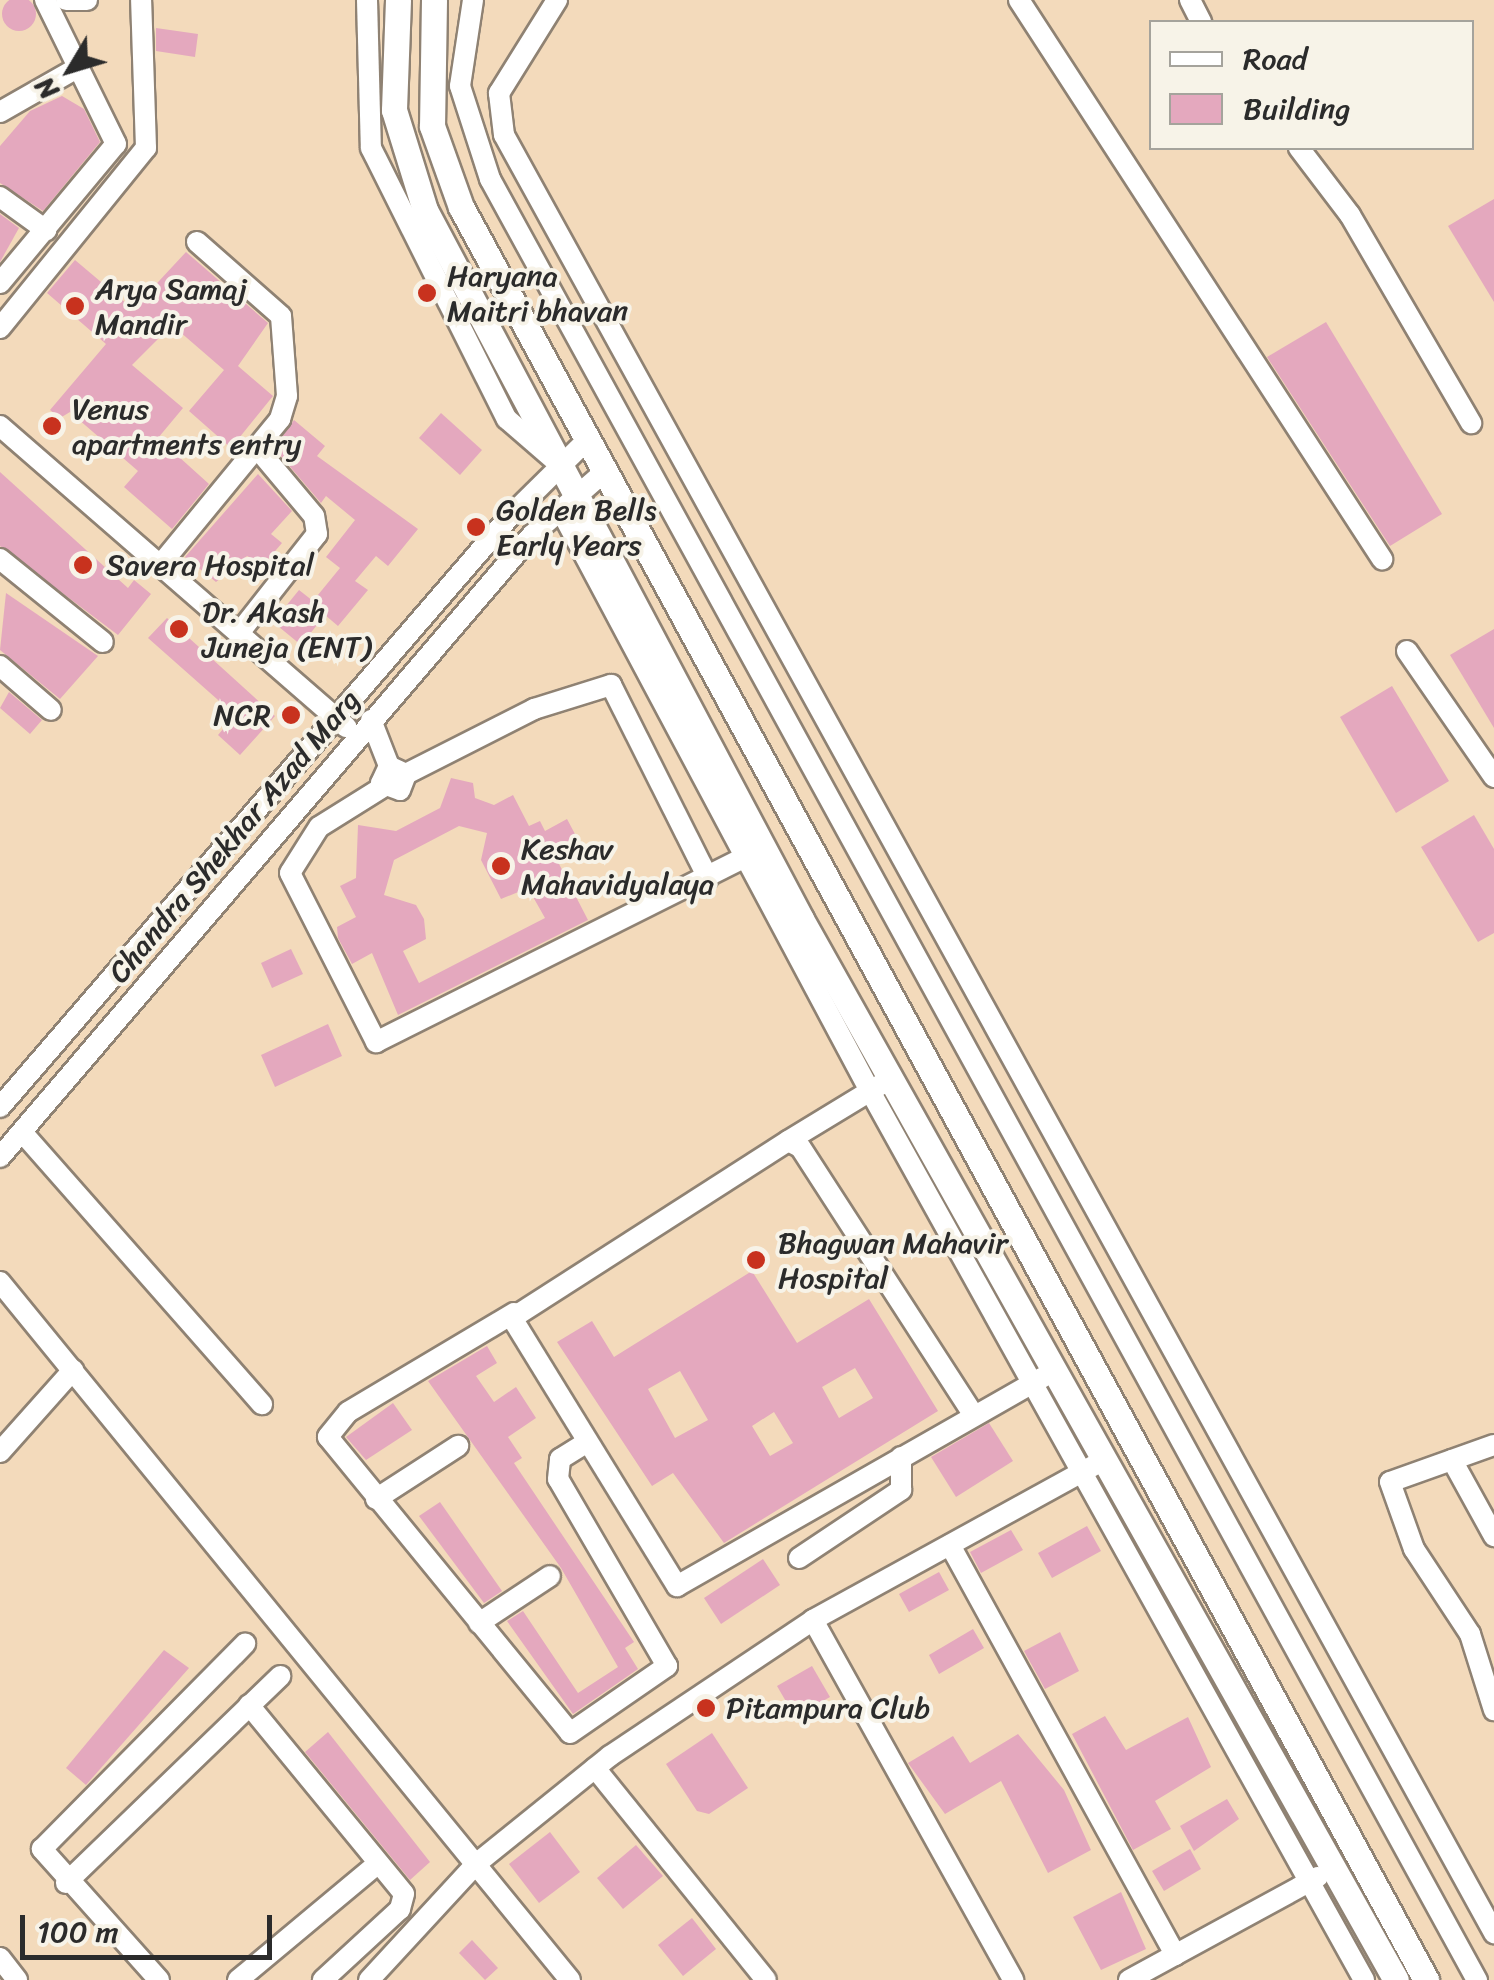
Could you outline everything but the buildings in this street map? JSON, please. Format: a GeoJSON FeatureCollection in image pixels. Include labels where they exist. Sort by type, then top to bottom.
{"type":"FeatureCollection","features":[{"type":"Feature","properties":{"kind":"main road"},"geometry":{"type":"LineString","coordinates":[[398,0],[400,151],[559,464],[568,502],[879,1085],[1094,1466],[1396,1980]]}},
{"type":"Feature","properties":{"kind":"main road"},"geometry":{"type":"LineString","coordinates":[[434,0],[428,92],[438,154],[586,441],[1426,1980]]}},
{"type":"Feature","properties":{"kind":"main road"},"geometry":{"type":"LineString","coordinates":[[1044,1376],[1086,1357]]}},
{"type":"Feature","properties":{"kind":"street"},"geometry":{"type":"LineString","coordinates":[[0,283],[116,144],[44,0]]}},
{"type":"Feature","properties":{"kind":"street"},"geometry":{"type":"LineString","coordinates":[[66,0],[87,0]]}},
{"type":"Feature","properties":{"kind":"street"},"geometry":{"type":"LineString","coordinates":[[0,328],[146,148],[141,0]]}},
{"type":"Feature","properties":{"kind":"street"},"geometry":{"type":"LineString","coordinates":[[367,0],[372,148],[507,420],[559,464]]}},
{"type":"Feature","properties":{"kind":"street"},"geometry":{"type":"LineString","coordinates":[[473,0],[460,86],[490,179],[1477,1980]]}},
{"type":"Feature","properties":{"kind":"street"},"geometry":{"type":"LineString","coordinates":[[557,0],[499,93],[504,135],[1494,1934]]}},
{"type":"Feature","properties":{"kind":"street"},"geometry":{"type":"LineString","coordinates":[[1019,0],[1382,559]]}},
{"type":"Feature","properties":{"kind":"street"},"geometry":{"type":"LineString","coordinates":[[0,112],[79,67]]}},
{"type":"Feature","properties":{"kind":"street"},"geometry":{"type":"LineString","coordinates":[[1301,150],[1350,215],[1470,423]]}},
{"type":"Feature","properties":{"kind":"street"},"geometry":{"type":"LineString","coordinates":[[0,197],[46,230]]}},
{"type":"Feature","properties":{"kind":"street"},"geometry":{"type":"LineString","coordinates":[[161,564],[286,409],[286,328],[265,297],[198,242]]}},
{"type":"Feature","properties":{"kind":"street"},"geometry":{"type":"LineString","coordinates":[[0,426],[357,736]]}},
{"type":"Feature","properties":{"kind":"street","name":"Chandra Shekhar Azad Marg"},"geometry":{"type":"LineString","coordinates":[[0,1107],[559,464],[586,441]]}},
{"type":"Feature","properties":{"kind":"street"},"geometry":{"type":"LineString","coordinates":[[239,633],[317,534],[314,516],[256,447]]}},
{"type":"Feature","properties":{"kind":"street","name":"Chandra Shekhar Azad Marg"},"geometry":{"type":"LineString","coordinates":[[0,1158],[371,720],[568,502],[603,472]]}},
{"type":"Feature","properties":{"kind":"street"},"geometry":{"type":"LineString","coordinates":[[0,559],[103,642]]}},
{"type":"Feature","properties":{"kind":"street"},"geometry":{"type":"LineString","coordinates":[[1407,651],[1494,778]]}},
{"type":"Feature","properties":{"kind":"street"},"geometry":{"type":"LineString","coordinates":[[0,666],[51,710]]}},
{"type":"Feature","properties":{"kind":"street"},"geometry":{"type":"LineString","coordinates":[[708,878],[611,685],[551,702],[398,770],[383,787],[319,827],[290,872],[376,1042],[708,878],[755,852]]}},
{"type":"Feature","properties":{"kind":"street"},"geometry":{"type":"LineString","coordinates":[[371,720],[398,770]]}},
{"type":"Feature","properties":{"kind":"street"},"geometry":{"type":"LineString","coordinates":[[584,1444],[560,1458],[558,1479],[664,1656],[662,1675],[570,1733],[376,1498],[329,1430],[879,1085]]}},
{"type":"Feature","properties":{"kind":"street"},"geometry":{"type":"LineString","coordinates":[[22,1132],[262,1404]]}},
{"type":"Feature","properties":{"kind":"street"},"geometry":{"type":"LineString","coordinates":[[788,1141],[973,1414]]}},
{"type":"Feature","properties":{"kind":"street"},"geometry":{"type":"LineString","coordinates":[[0,1282],[570,1980]]}},
{"type":"Feature","properties":{"kind":"street"},"geometry":{"type":"LineString","coordinates":[[514,1313],[584,1444],[677,1586],[1044,1376]]}},
{"type":"Feature","properties":{"kind":"street"},"geometry":{"type":"LineString","coordinates":[[0,1452],[73,1370]]}},
{"type":"Feature","properties":{"kind":"street"},"geometry":{"type":"LineString","coordinates":[[1494,1444],[1398,1475],[1391,1494],[1414,1550],[1470,1634],[1494,1710]]}},
{"type":"Feature","properties":{"kind":"street"},"geometry":{"type":"LineString","coordinates":[[376,1498],[458,1446]]}},
{"type":"Feature","properties":{"kind":"street"},"geometry":{"type":"LineString","coordinates":[[799,1558],[900,1490],[901,1458]]}},
{"type":"Feature","properties":{"kind":"street"},"geometry":{"type":"LineString","coordinates":[[1452,1460],[1494,1536]]}},
{"type":"Feature","properties":{"kind":"street"},"geometry":{"type":"LineString","coordinates":[[369,1980],[476,1864],[595,1768],[813,1620],[1094,1466],[1309,1882],[1364,1980]]}},
{"type":"Feature","properties":{"kind":"street"},"geometry":{"type":"LineString","coordinates":[[950,1545],[1175,1955]]}},
{"type":"Feature","properties":{"kind":"street"},"geometry":{"type":"LineString","coordinates":[[479,1623],[550,1576]]}},
{"type":"Feature","properties":{"kind":"street"},"geometry":{"type":"LineString","coordinates":[[813,1620],[1013,1980]]}},
{"type":"Feature","properties":{"kind":"street"},"geometry":{"type":"LineString","coordinates":[[159,1980],[66,1883],[42,1848],[246,1644]]}},
{"type":"Feature","properties":{"kind":"street"},"geometry":{"type":"LineString","coordinates":[[66,1883],[280,1676]]}},
{"type":"Feature","properties":{"kind":"street"},"geometry":{"type":"LineString","coordinates":[[249,1705],[422,1922]]}},
{"type":"Feature","properties":{"kind":"street"},"geometry":{"type":"LineString","coordinates":[[595,1768],[766,1980]]}},
{"type":"Feature","properties":{"kind":"street"},"geometry":{"type":"LineString","coordinates":[[238,1980],[377,1864]]}},
{"type":"Feature","properties":{"kind":"street"},"geometry":{"type":"LineString","coordinates":[[1129,1980],[1333,1869]]}},
{"type":"Feature","properties":{"kind":"street"},"geometry":{"type":"LineString","coordinates":[[323,1980],[405,1902]]}},
{"type":"Feature","properties":{"kind":"street"},"geometry":{"type":"LineString","coordinates":[[0,1958],[17,1980]]}},
{"type":"Feature","properties":{"kind":"place","name":"Haryana Maitri bhavan"},"geometry":{"type":"Point","coordinates":[427,293]}},
{"type":"Feature","properties":{"kind":"place","name":"Arya Samaj Mandir"},"geometry":{"type":"Point","coordinates":[75,306]}},
{"type":"Feature","properties":{"kind":"place","name":"Venus apartments entry"},"geometry":{"type":"Point","coordinates":[52,426]}},
{"type":"Feature","properties":{"kind":"place","name":"Golden Bells Early Years"},"geometry":{"type":"Point","coordinates":[476,527]}},
{"type":"Feature","properties":{"kind":"place","name":"Savera Hospital"},"geometry":{"type":"Point","coordinates":[83,565]}},
{"type":"Feature","properties":{"kind":"place","name":"Dr. Akash Juneja (ENT)"},"geometry":{"type":"Point","coordinates":[179,629]}},
{"type":"Feature","properties":{"kind":"place","name":"NCR"},"geometry":{"type":"Point","coordinates":[291,715]}},
{"type":"Feature","properties":{"kind":"place","name":"Keshav Mahavidyalaya"},"geometry":{"type":"Point","coordinates":[501,866]}},
{"type":"Feature","properties":{"kind":"place","name":"Bhagwan Mahavir Hospital"},"geometry":{"type":"Point","coordinates":[756,1260]}},
{"type":"Feature","properties":{"kind":"place","name":"Pitampura Club"},"geometry":{"type":"Point","coordinates":[706,1708]}}]}
